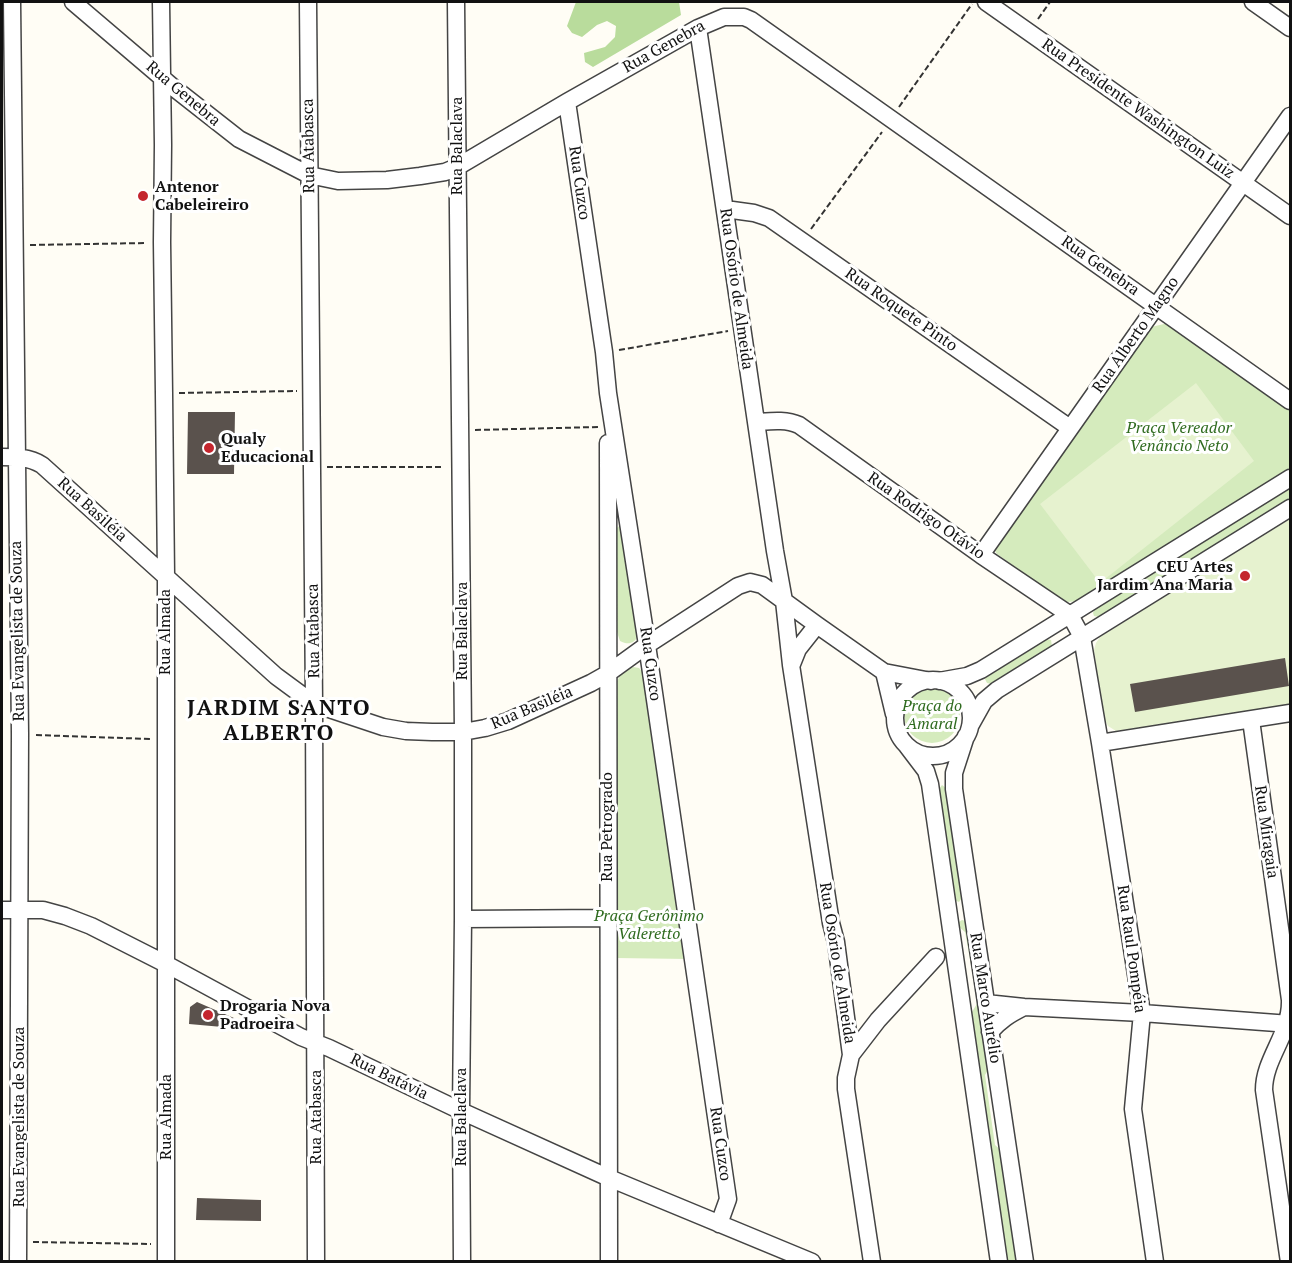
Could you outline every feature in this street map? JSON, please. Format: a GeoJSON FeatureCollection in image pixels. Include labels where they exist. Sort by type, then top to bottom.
{"type":"FeatureCollection","features":[{"type":"Feature","properties":{"kind":"street","name":"Rua Evangelista de Souza"},"geometry":{"type":"LineString","coordinates":[[12,2],[15,245],[9,457],[20,734],[17,1255]]}},
{"type":"Feature","properties":{"kind":"street","name":"Rua Genebra"},"geometry":{"type":"LineString","coordinates":[[73,2],[174,88],[239,139],[309,176],[338,181],[387,180],[445,172],[698,28],[724,17],[744,17],[1290,401]]}},
{"type":"Feature","properties":{"kind":"street","name":"Rua Almada"},"geometry":{"type":"LineString","coordinates":[[161,2],[166,576],[166,1262]]}},
{"type":"Feature","properties":{"kind":"street","name":"Rua Atabasca"},"geometry":{"type":"LineString","coordinates":[[308,2],[316,1262]]}},
{"type":"Feature","properties":{"kind":"street","name":"Rua Balaclava"},"geometry":{"type":"LineString","coordinates":[[456,2],[463,732],[462,1262]]}},
{"type":"Feature","properties":{"kind":"street","name":"Rua Presidente Washington Luiz"},"geometry":{"type":"LineString","coordinates":[[986,2],[1290,216]]}},
{"type":"Feature","properties":{"kind":"street"},"geometry":{"type":"LineString","coordinates":[[1253,2],[1290,28]]}},
{"type":"Feature","properties":{"kind":"street","name":"Rua Osório de Almeida"},"geometry":{"type":"LineString","coordinates":[[698,28],[831,923],[836,942],[851,1055],[846,1089],[872,1262]]}},
{"type":"Feature","properties":{"kind":"street","name":"Rua Cuzco"},"geometry":{"type":"LineString","coordinates":[[567,102],[728,1199],[719,1224]]}},
{"type":"Feature","properties":{"kind":"street","name":"Rua Alberto Magno"},"geometry":{"type":"LineString","coordinates":[[981,555],[1290,116]]}},
{"type":"Feature","properties":{"kind":"street","name":"Rua Roquete Pinto"},"geometry":{"type":"LineString","coordinates":[[724,209],[754,213],[769,218],[1070,428]]}},
{"type":"Feature","properties":{"kind":"street","name":"Rua Petrogrado"},"geometry":{"type":"LineString","coordinates":[[608,393],[609,1262]]}},
{"type":"Feature","properties":{"kind":"street","name":"Rua Rodrigo Otávio"},"geometry":{"type":"LineString","coordinates":[[756,422],[783,421],[799,425],[981,555],[1070,615],[1082,637]]}},
{"type":"Feature","properties":{"kind":"street","name":"Rua Basiléia"},"geometry":{"type":"LineString","coordinates":[[9,457],[35,460],[42,465],[276,676],[314,704],[383,727],[432,732],[463,732],[508,721],[591,683],[738,586],[750,582],[756,583]]}},
{"type":"Feature","properties":{"kind":"street"},"geometry":{"type":"LineString","coordinates":[[895,718],[902,695],[915,685],[974,674],[1290,478]]}},
{"type":"Feature","properties":{"kind":"street"},"geometry":{"type":"LineString","coordinates":[[884,672],[899,735],[907,746],[929,756],[947,754],[955,749],[968,731],[984,701],[997,690],[1290,508]]}},
{"type":"Feature","properties":{"kind":"street"},"geometry":{"type":"LineString","coordinates":[[775,551],[772,562],[756,583],[884,672],[935,681],[954,687],[964,697],[970,711],[968,731]]}},
{"type":"Feature","properties":{"kind":"street"},"geometry":{"type":"LineString","coordinates":[[792,664],[798,649],[817,625]]}},
{"type":"Feature","properties":{"kind":"street","name":"Rua Raul Pompéia"},"geometry":{"type":"LineString","coordinates":[[1082,637],[1142,1013],[1133,1109],[1155,1262]]}},
{"type":"Feature","properties":{"kind":"street"},"geometry":{"type":"LineString","coordinates":[[1100,743],[1290,713]]}},
{"type":"Feature","properties":{"kind":"street","name":"Rua Miragaia"},"geometry":{"type":"LineString","coordinates":[[1251,720],[1290,1000],[1289,1025],[1267,1069],[1264,1081],[1290,1261]]}},
{"type":"Feature","properties":{"kind":"street","name":"Rua Marco Aurélio"},"geometry":{"type":"LineString","coordinates":[[968,731],[954,773],[954,789],[1025,1262]]}},
{"type":"Feature","properties":{"kind":"street","name":"Rua Marco Aurélio"},"geometry":{"type":"LineString","coordinates":[[907,746],[926,771],[930,784],[999,1262]]}},
{"type":"Feature","properties":{"kind":"street","name":"Rua Batávia"},"geometry":{"type":"LineString","coordinates":[[2,910],[43,910],[91,926],[301,1037],[461,1112],[609,1178],[812,1262]]}},
{"type":"Feature","properties":{"kind":"street"},"geometry":{"type":"LineString","coordinates":[[951,918],[973,914]]}},
{"type":"Feature","properties":{"kind":"street"},"geometry":{"type":"LineString","coordinates":[[463,919],[608,918]]}},
{"type":"Feature","properties":{"kind":"street"},"geometry":{"type":"LineString","coordinates":[[851,1055],[878,1020],[936,957]]}},
{"type":"Feature","properties":{"kind":"street"},"geometry":{"type":"LineString","coordinates":[[986,1003],[1289,1025]]}},
{"type":"Feature","properties":{"kind":"street"},"geometry":{"type":"LineString","coordinates":[[990,1032],[997,1023],[1024,1007]]}},
{"type":"Feature","properties":{"kind":"street"},"geometry":{"type":"LineString","coordinates":[[845,1011],[862,1018],[878,1020]]}},
{"type":"Feature","properties":{"kind":"path"},"geometry":{"type":"LineString","coordinates":[[1029,32],[1050,2]]}},
{"type":"Feature","properties":{"kind":"path"},"geometry":{"type":"LineString","coordinates":[[15,245],[162,242]]}},
{"type":"Feature","properties":{"kind":"path"},"geometry":{"type":"LineString","coordinates":[[604,352],[742,329]]}},
{"type":"Feature","properties":{"kind":"path"},"geometry":{"type":"LineString","coordinates":[[165,394],[312,390]]}},
{"type":"Feature","properties":{"kind":"path"},"geometry":{"type":"LineString","coordinates":[[460,430],[608,426]]}},
{"type":"Feature","properties":{"kind":"path"},"geometry":{"type":"LineString","coordinates":[[312,467],[460,467]]}},
{"type":"Feature","properties":{"kind":"path"},"geometry":{"type":"LineString","coordinates":[[20,734],[165,740]]}},
{"type":"Feature","properties":{"kind":"path"},"geometry":{"type":"LineString","coordinates":[[17,1255],[166,1244]]}},
{"type":"Feature","properties":{"kind":"green space"},"geometry":{"type":"Polygon","coordinates":[[[576,2],[679,2],[681,15],[593,67],[585,62],[584,53],[605,47],[615,37],[616,26],[607,21],[597,25],[582,37],[572,33],[567,26],[576,2]]]}},
{"type":"Feature","properties":{"kind":"green space","name":"Praça Vereador Venâncio Neto"},"geometry":{"type":"Polygon","coordinates":[[[1169,324],[1290,411],[1290,469],[1080,601],[1067,602],[997,554],[996,548],[1151,327],[1169,324]]]}},
{"type":"Feature","properties":{"kind":"green space"},"geometry":{"type":"Polygon","coordinates":[[[1196,383],[1254,461],[1100,583],[1040,504],[1196,383]]]}},
{"type":"Feature","properties":{"kind":"green space"},"geometry":{"type":"Polygon","coordinates":[[[1290,488],[1290,499],[1099,617],[1094,616],[1094,610],[1290,488]]]}},
{"type":"Feature","properties":{"kind":"green space","name":"CEU Artes Jardim Ana Maria"},"geometry":{"type":"Polygon","coordinates":[[[1290,519],[1290,704],[1116,731],[1108,726],[1104,718],[1094,650],[1100,637],[1290,519]]]}},
{"type":"Feature","properties":{"kind":"green space"},"geometry":{"type":"Polygon","coordinates":[[[620,525],[638,636],[635,641],[628,643],[620,641],[617,632],[616,529],[620,525]]]}},
{"type":"Feature","properties":{"kind":"green space"},"geometry":{"type":"Polygon","coordinates":[[[1046,639],[1051,640],[1052,646],[991,684],[987,683],[984,677],[1046,639]]]}},
{"type":"Feature","properties":{"kind":"green space","name":"Praça Gerônimo Valeretto"},"geometry":{"type":"Polygon","coordinates":[[[633,667],[639,668],[645,674],[688,959],[616,958],[616,683],[622,672],[633,667]]]}},
{"type":"Feature","properties":{"kind":"green space","name":"Praça do Amaral"},"geometry":{"type":"Polygon","coordinates":[[[932,687],[943,689],[952,695],[958,704],[960,715],[958,726],[952,735],[943,741],[932,743],[921,741],[912,735],[906,726],[904,715],[906,704],[912,695],[921,689],[932,687]]]}},
{"type":"Feature","properties":{"kind":"green space"},"geometry":{"type":"Polygon","coordinates":[[[942,785],[947,789],[962,898],[959,902],[954,900],[939,789],[942,785]]]}},
{"type":"Feature","properties":{"kind":"green space"},"geometry":{"type":"Polygon","coordinates":[[[962,920],[966,921],[990,1067],[985,1075],[995,1145],[1002,1151],[1018,1261],[1007,1261],[972,1012],[978,1002],[965,932],[958,926],[962,920]]]}},
{"type":"Feature","properties":{"kind":"building"},"geometry":{"type":"Polygon","coordinates":[[[188,412],[235,412],[234,474],[187,474],[188,412]]]}},
{"type":"Feature","properties":{"kind":"building"},"geometry":{"type":"Polygon","coordinates":[[[1285,658],[1289,686],[1135,712],[1130,684],[1285,658]]]}},
{"type":"Feature","properties":{"kind":"building","name":"Drogaria Nova Padroeira"},"geometry":{"type":"Polygon","coordinates":[[[197,1002],[257,1028],[256,1030],[189,1024],[190,1007],[197,1002]]]}},
{"type":"Feature","properties":{"kind":"building"},"geometry":{"type":"Polygon","coordinates":[[[197,1198],[261,1200],[261,1221],[196,1220],[197,1198]]]}},
{"type":"Feature","properties":{"kind":"place","name":"Antenor Cabeleireiro"},"geometry":{"type":"Point","coordinates":[143,196]}},
{"type":"Feature","properties":{"kind":"place","name":"Qualy Educacional"},"geometry":{"type":"Point","coordinates":[209,448]}},
{"type":"Feature","properties":{"kind":"place","name":"CEU Artes Jardim Ana Maria"},"geometry":{"type":"Point","coordinates":[1245,576]}},
{"type":"Feature","properties":{"kind":"place","name":"Drogaria Nova Padroeira"},"geometry":{"type":"Point","coordinates":[208,1015]}},
{"type":"Feature","properties":{"kind":"district","name":"JARDIM SANTO ALBERTO"},"geometry":{"type":"Point","coordinates":[279,722]}}]}
